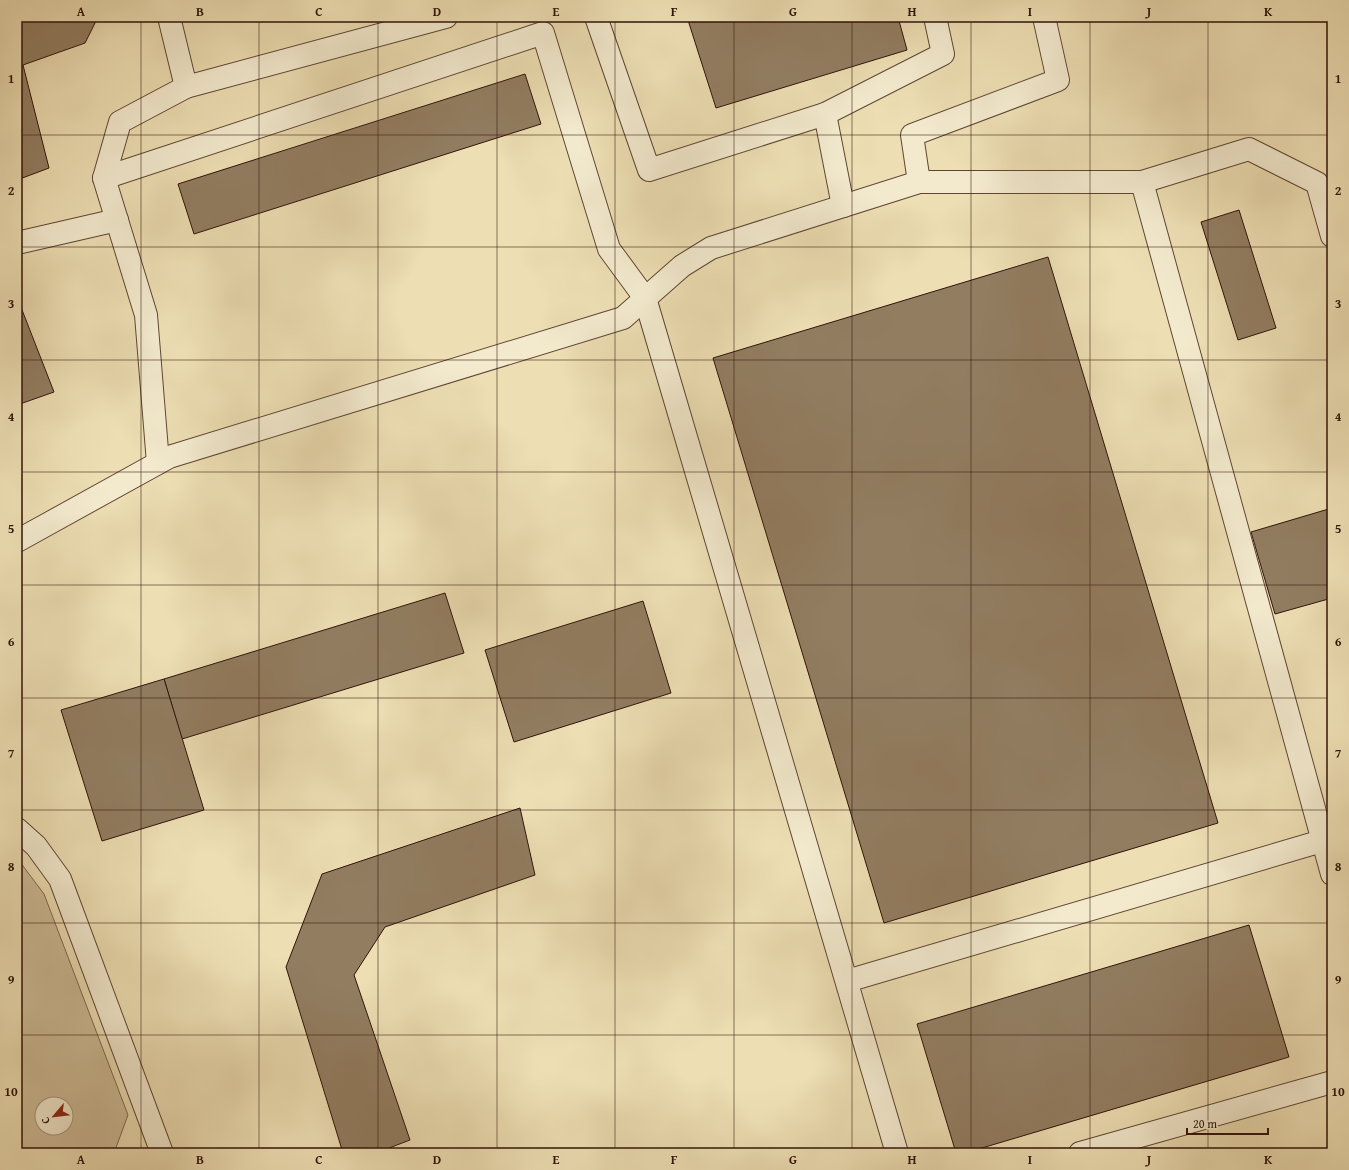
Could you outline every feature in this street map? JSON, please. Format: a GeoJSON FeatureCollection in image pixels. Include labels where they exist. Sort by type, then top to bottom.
{"type":"FeatureCollection","features":[{"type":"Feature","properties":{"kind":"street"},"geometry":{"type":"LineString","coordinates":[[169,17],[186,87]]}},
{"type":"Feature","properties":{"kind":"street"},"geometry":{"type":"LineString","coordinates":[[158,463],[146,315],[104,178],[120,122],[186,87],[446,17]]}},
{"type":"Feature","properties":{"kind":"street"},"geometry":{"type":"LineString","coordinates":[[596,17],[649,170],[825,114],[943,54],[935,17]]}},
{"type":"Feature","properties":{"kind":"street"},"geometry":{"type":"LineString","coordinates":[[919,182],[912,135],[1058,80],[1044,17]]}},
{"type":"Feature","properties":{"kind":"street"},"geometry":{"type":"LineString","coordinates":[[104,178],[541,25],[609,249],[645,298],[897,1153]]}},
{"type":"Feature","properties":{"kind":"street"},"geometry":{"type":"LineString","coordinates":[[825,114],[843,206]]}},
{"type":"Feature","properties":{"kind":"street"},"geometry":{"type":"LineString","coordinates":[[17,541],[169,457],[623,318],[682,266],[711,248],[919,182],[1142,182],[1249,149],[1317,183],[1332,236]]}},
{"type":"Feature","properties":{"kind":"street"},"geometry":{"type":"LineString","coordinates":[[1142,182],[1328,840],[1332,874]]}},
{"type":"Feature","properties":{"kind":"street"},"geometry":{"type":"LineString","coordinates":[[17,243],[117,220]]}},
{"type":"Feature","properties":{"kind":"street"},"geometry":{"type":"LineString","coordinates":[[17,829],[36,846],[60,879],[162,1153]]}},
{"type":"Feature","properties":{"kind":"street"},"geometry":{"type":"LineString","coordinates":[[847,981],[1328,840]]}},
{"type":"Feature","properties":{"kind":"street"},"geometry":{"type":"LineString","coordinates":[[1080,1153],[1332,1082]]}},
{"type":"Feature","properties":{"kind":"shaded area"},"geometry":{"type":"Polygon","coordinates":[[[17,858],[44,894],[128,1115],[114,1153],[17,1153],[17,858]]]}},
{"type":"Feature","properties":{"kind":"building"},"geometry":{"type":"Polygon","coordinates":[[[17,17],[98,17],[85,43],[23,65],[49,168],[17,180],[17,17]]]}},
{"type":"Feature","properties":{"kind":"building"},"geometry":{"type":"Polygon","coordinates":[[[687,17],[898,17],[907,50],[716,108],[687,17]]]}},
{"type":"Feature","properties":{"kind":"building"},"geometry":{"type":"Polygon","coordinates":[[[525,74],[541,124],[194,234],[178,184],[525,74]]]}},
{"type":"Feature","properties":{"kind":"building"},"geometry":{"type":"Polygon","coordinates":[[[1239,210],[1276,328],[1238,340],[1201,222],[1239,210]]]}},
{"type":"Feature","properties":{"kind":"building"},"geometry":{"type":"Polygon","coordinates":[[[1048,257],[1218,823],[884,923],[713,358],[1048,257]]]}},
{"type":"Feature","properties":{"kind":"building"},"geometry":{"type":"Polygon","coordinates":[[[17,297],[54,392],[17,405],[17,297]]]}},
{"type":"Feature","properties":{"kind":"building"},"geometry":{"type":"Polygon","coordinates":[[[1332,508],[1332,598],[1275,614],[1251,532],[1332,508]]]}},
{"type":"Feature","properties":{"kind":"building"},"geometry":{"type":"Polygon","coordinates":[[[445,593],[464,653],[182,739],[164,679],[445,593]]]}},
{"type":"Feature","properties":{"kind":"building"},"geometry":{"type":"Polygon","coordinates":[[[643,601],[671,693],[514,742],[485,650],[643,601]]]}},
{"type":"Feature","properties":{"kind":"building"},"geometry":{"type":"Polygon","coordinates":[[[164,679],[204,810],[102,841],[61,710],[164,679]]]}},
{"type":"Feature","properties":{"kind":"building"},"geometry":{"type":"Polygon","coordinates":[[[520,808],[535,875],[385,927],[354,975],[410,1140],[376,1153],[343,1153],[286,967],[322,874],[520,808]]]}},
{"type":"Feature","properties":{"kind":"building"},"geometry":{"type":"Polygon","coordinates":[[[1249,925],[1289,1057],[965,1153],[956,1153],[917,1024],[1249,925]]]}}]}
